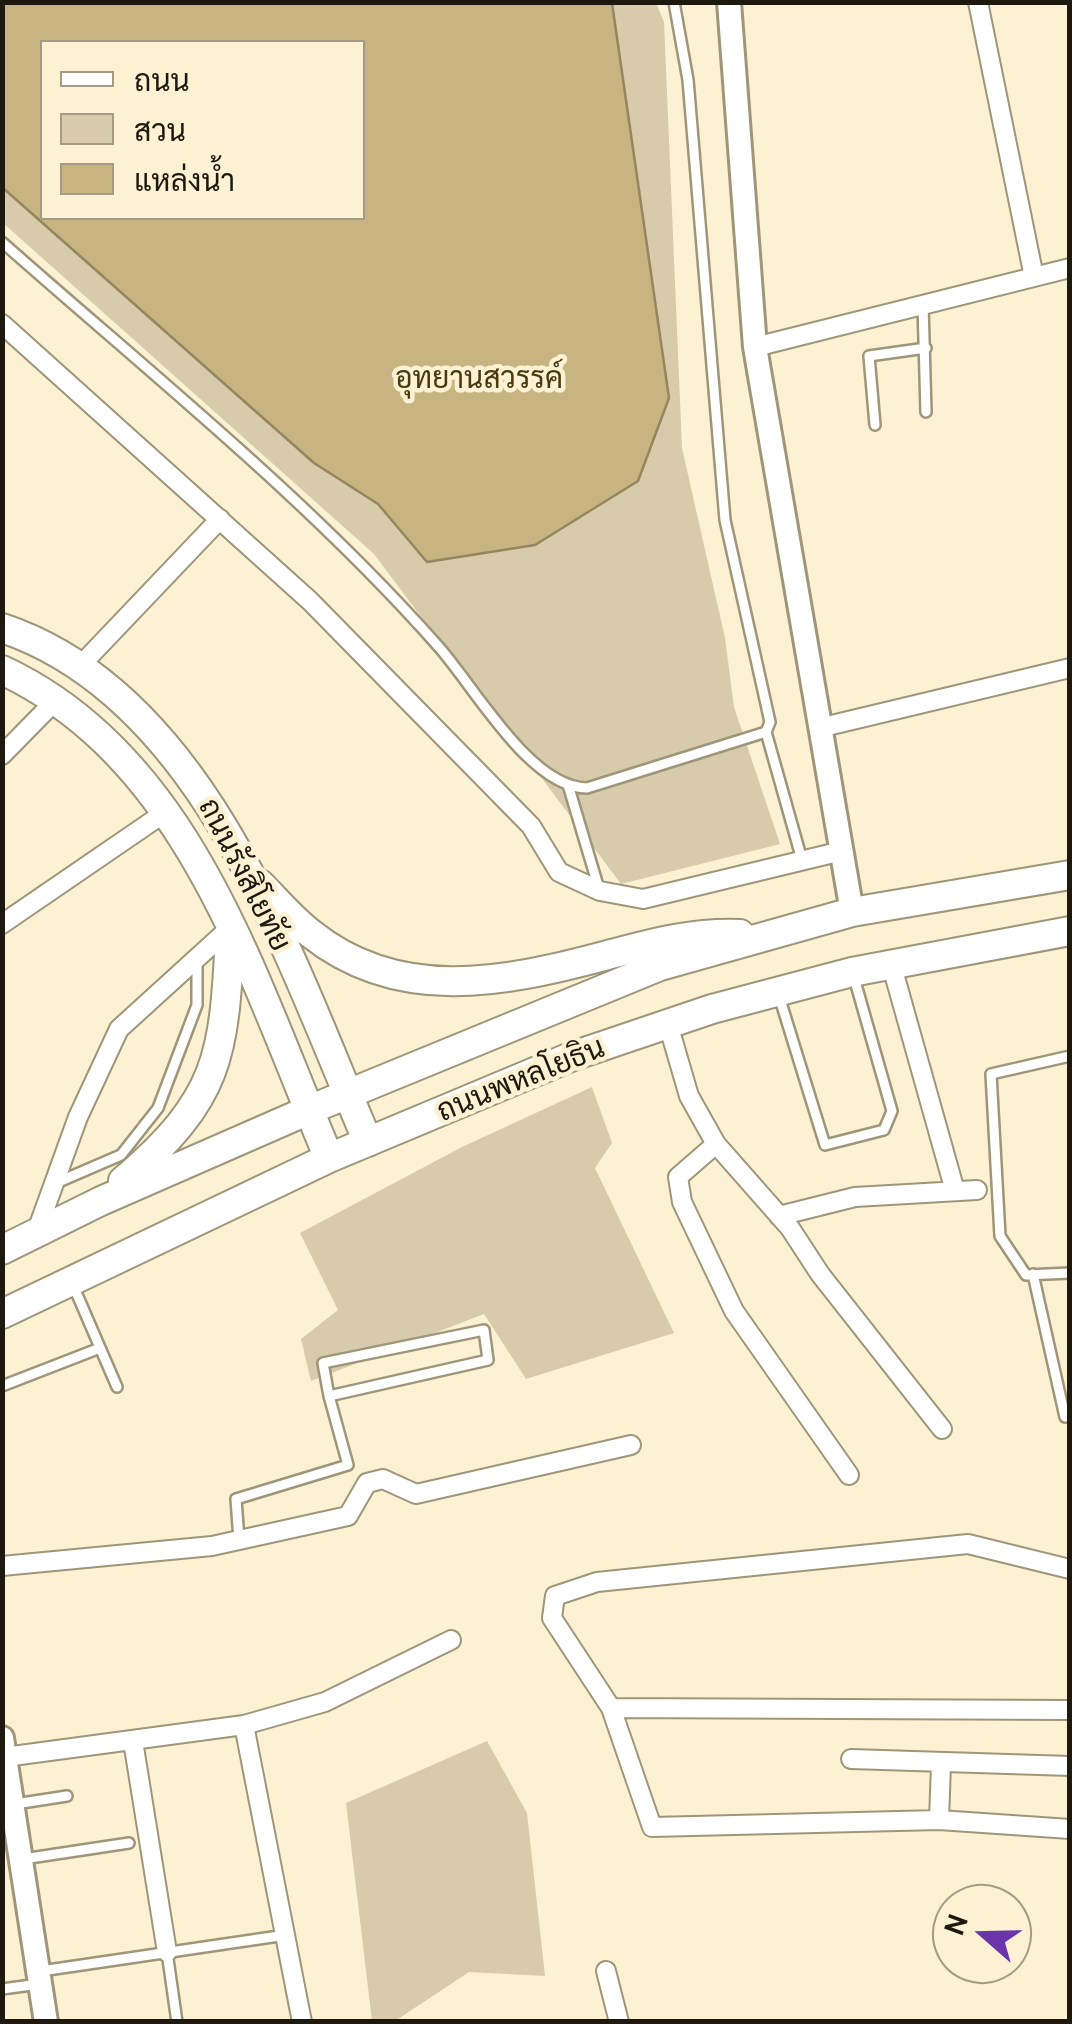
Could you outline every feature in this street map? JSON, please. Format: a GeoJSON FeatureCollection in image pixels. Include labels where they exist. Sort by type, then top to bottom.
{"type":"FeatureCollection","features":[{"type":"Feature","properties":{"kind":"main road","name":"ถนนรังสิโยทัย"},"geometry":{"type":"LineString","coordinates":[[2,628],[80,666],[134,712],[200,787],[248,873],[368,1142]]}},
{"type":"Feature","properties":{"kind":"main road","name":"ถนนรังสิโยทัย"},"geometry":{"type":"LineString","coordinates":[[2,670],[58,699],[106,741],[167,812],[195,854],[230,928],[330,1158]]}},
{"type":"Feature","properties":{"kind":"main road"},"geometry":{"type":"LineString","coordinates":[[248,873],[310,933],[358,963],[403,980],[452,983],[524,977],[696,932],[766,934]]}},
{"type":"Feature","properties":{"kind":"main road","name":"ถนนพหลโยธิน"},"geometry":{"type":"LineString","coordinates":[[2,1250],[101,1201],[576,998],[766,934],[852,912],[1070,875]]}},
{"type":"Feature","properties":{"kind":"main road"},"geometry":{"type":"LineString","coordinates":[[101,1201],[164,1146],[201,1097],[224,1038],[230,928]]}},
{"type":"Feature","properties":{"kind":"main road","name":"ถนนพหลโยธิน"},"geometry":{"type":"LineString","coordinates":[[2,1314],[330,1158],[572,1056],[668,1024],[852,972],[1070,931]]}},
{"type":"Feature","properties":{"kind":"street"},"geometry":{"type":"LineString","coordinates":[[730,2],[755,347],[852,912]]}},
{"type":"Feature","properties":{"kind":"street"},"geometry":{"type":"LineString","coordinates":[[978,2],[1034,277]]}},
{"type":"Feature","properties":{"kind":"street"},"geometry":{"type":"LineString","coordinates":[[755,347],[1070,268]]}},
{"type":"Feature","properties":{"kind":"street"},"geometry":{"type":"LineString","coordinates":[[2,324],[310,601],[531,826],[560,872],[600,891],[644,899],[842,851]]}},
{"type":"Feature","properties":{"kind":"street"},"geometry":{"type":"LineString","coordinates":[[80,666],[220,519]]}},
{"type":"Feature","properties":{"kind":"street"},"geometry":{"type":"LineString","coordinates":[[819,728],[1070,668]]}},
{"type":"Feature","properties":{"kind":"street"},"geometry":{"type":"LineString","coordinates":[[2,755],[58,699]]}},
{"type":"Feature","properties":{"kind":"street"},"geometry":{"type":"LineString","coordinates":[[2,924],[167,812]]}},
{"type":"Feature","properties":{"kind":"street"},"geometry":{"type":"LineString","coordinates":[[34,1236],[78,1118],[119,1029],[230,928]]}},
{"type":"Feature","properties":{"kind":"street"},"geometry":{"type":"LineString","coordinates":[[891,963],[954,1191]]}},
{"type":"Feature","properties":{"kind":"street"},"geometry":{"type":"LineString","coordinates":[[668,1024],[689,1096],[716,1144],[778,1216],[942,1428]]}},
{"type":"Feature","properties":{"kind":"street"},"geometry":{"type":"LineString","coordinates":[[716,1144],[678,1177],[682,1202],[734,1311],[849,1475]]}},
{"type":"Feature","properties":{"kind":"street"},"geometry":{"type":"LineString","coordinates":[[778,1216],[855,1197],[977,1190]]}},
{"type":"Feature","properties":{"kind":"street"},"geometry":{"type":"LineString","coordinates":[[2,1566],[239,1540],[348,1516],[367,1483],[383,1479],[416,1494],[631,1445]]}},
{"type":"Feature","properties":{"kind":"street"},"geometry":{"type":"LineString","coordinates":[[1070,1569],[968,1544],[598,1582],[555,1596],[552,1618],[612,1708],[652,1827],[940,1820],[1070,1829]]}},
{"type":"Feature","properties":{"kind":"street"},"geometry":{"type":"LineString","coordinates":[[46,2022],[22,1859],[8,1806],[4,1747],[133,1741],[244,1726],[325,1702],[452,1640]]}},
{"type":"Feature","properties":{"kind":"street"},"geometry":{"type":"LineString","coordinates":[[612,1708],[1070,1710]]}},
{"type":"Feature","properties":{"kind":"street"},"geometry":{"type":"LineString","coordinates":[[244,1726],[302,2022]]}},
{"type":"Feature","properties":{"kind":"street"},"geometry":{"type":"LineString","coordinates":[[133,1741],[167,1952]]}},
{"type":"Feature","properties":{"kind":"street"},"geometry":{"type":"LineString","coordinates":[[851,1759],[941,1765],[1070,1766]]}},
{"type":"Feature","properties":{"kind":"street"},"geometry":{"type":"LineString","coordinates":[[940,1820],[941,1765]]}},
{"type":"Feature","properties":{"kind":"street"},"geometry":{"type":"LineString","coordinates":[[606,1971],[619,2022]]}},
{"type":"Feature","properties":{"kind":"lane"},"geometry":{"type":"LineString","coordinates":[[674,2],[688,80],[725,520],[770,722],[766,732],[802,860]]}},
{"type":"Feature","properties":{"kind":"lane"},"geometry":{"type":"LineString","coordinates":[[2,242],[365,565],[442,650],[507,734],[552,778],[570,788],[587,788],[766,732]]}},
{"type":"Feature","properties":{"kind":"lane"},"geometry":{"type":"LineString","coordinates":[[923,305],[926,412]]}},
{"type":"Feature","properties":{"kind":"lane"},"geometry":{"type":"LineString","coordinates":[[875,424],[869,356],[926,348]]}},
{"type":"Feature","properties":{"kind":"lane"},"geometry":{"type":"LineString","coordinates":[[570,788],[600,891]]}},
{"type":"Feature","properties":{"kind":"lane"},"geometry":{"type":"LineString","coordinates":[[54,1184],[120,1155],[158,1108],[197,1005],[197,958]]}},
{"type":"Feature","properties":{"kind":"lane"},"geometry":{"type":"LineString","coordinates":[[778,992],[825,1145],[870,1134],[884,1130],[892,1110],[852,972]]}},
{"type":"Feature","properties":{"kind":"lane"},"geometry":{"type":"LineString","coordinates":[[1070,1056],[990,1074],[1000,1236],[1026,1275],[1070,1273]]}},
{"type":"Feature","properties":{"kind":"lane"},"geometry":{"type":"LineString","coordinates":[[1033,1274],[1065,1417],[1070,1413]]}},
{"type":"Feature","properties":{"kind":"lane"},"geometry":{"type":"LineString","coordinates":[[71,1281],[118,1388]]}},
{"type":"Feature","properties":{"kind":"lane"},"geometry":{"type":"LineString","coordinates":[[239,1540],[236,1499],[348,1465],[329,1396],[322,1363],[484,1330],[488,1360],[329,1396]]}},
{"type":"Feature","properties":{"kind":"lane"},"geometry":{"type":"LineString","coordinates":[[2,1386],[100,1348]]}},
{"type":"Feature","properties":{"kind":"lane"},"geometry":{"type":"LineString","coordinates":[[8,1806],[67,1796]]}},
{"type":"Feature","properties":{"kind":"lane"},"geometry":{"type":"LineString","coordinates":[[22,1859],[129,1843]]}},
{"type":"Feature","properties":{"kind":"lane"},"geometry":{"type":"LineString","coordinates":[[2,1989],[167,1952],[286,1936]]}},
{"type":"Feature","properties":{"kind":"lane"},"geometry":{"type":"LineString","coordinates":[[167,1952],[177,2022]]}},
{"type":"Feature","properties":{"kind":"green space","name":"อุทยานสวรรค์"},"geometry":{"type":"Polygon","coordinates":[[[3,3],[656,3],[664,22],[682,448],[725,638],[734,707],[780,844],[621,884],[374,554],[3,223],[3,3]]]}},
{"type":"Feature","properties":{"kind":"green space"},"geometry":{"type":"Polygon","coordinates":[[[592,1087],[612,1143],[595,1168],[674,1333],[526,1379],[484,1314],[311,1381],[301,1339],[338,1310],[300,1233],[462,1147],[592,1087]]]}},
{"type":"Feature","properties":{"kind":"green space"},"geometry":{"type":"Polygon","coordinates":[[[487,1741],[527,1813],[545,1976],[469,1972],[395,2021],[372,2021],[346,1803],[487,1741]]]}},
{"type":"Feature","properties":{"kind":"water","name":"อุทยานสวรรค์"},"geometry":{"type":"Polygon","coordinates":[[[2,3],[612,3],[669,398],[638,481],[535,545],[427,562],[378,504],[314,463],[3,188],[2,3]]]}}]}
